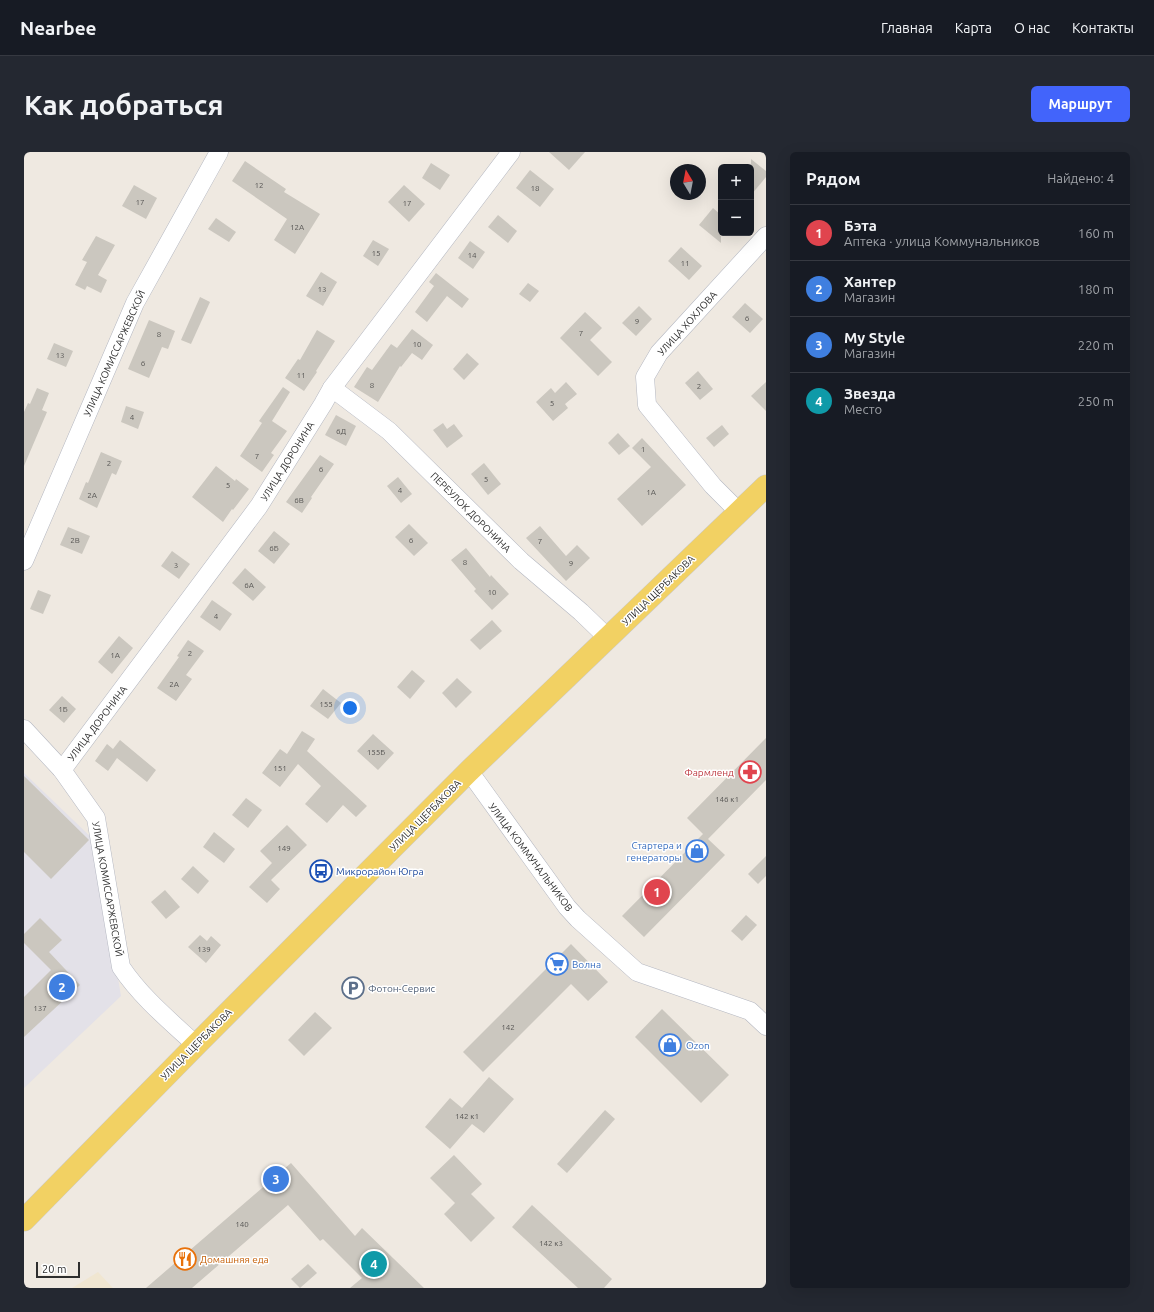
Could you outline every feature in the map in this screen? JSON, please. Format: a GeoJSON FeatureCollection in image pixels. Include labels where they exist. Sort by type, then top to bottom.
{"type":"FeatureCollection","features":[{"type":"Feature","properties":{"kind":"main road","name":"УЛИЦА ЩЕРБАКОВА"},"geometry":{"type":"LineString","coordinates":[[24,1220],[196,1044],[469,771],[766,486]]}},
{"type":"Feature","properties":{"kind":"street","name":"УЛИЦА КОМИССАРЖЕВСКОЙ"},"geometry":{"type":"LineString","coordinates":[[24,561],[135,303],[219,152]]}},
{"type":"Feature","properties":{"kind":"street","name":"УЛИЦА ДОРОНИНА"},"geometry":{"type":"LineString","coordinates":[[62,770],[259,506],[324,404],[332,388],[511,152]]}},
{"type":"Feature","properties":{"kind":"street","name":"УЛИЦА ХОХЛОВА"},"geometry":{"type":"LineString","coordinates":[[739,512],[713,486],[647,405],[645,377],[659,353],[766,236]]}},
{"type":"Feature","properties":{"kind":"street","name":"ПЕРЕУЛОК ДОРОНИНА"},"geometry":{"type":"LineString","coordinates":[[332,388],[389,431],[521,561],[582,612],[608,638]]}},
{"type":"Feature","properties":{"kind":"street","name":"УЛИЦА КОМИССАРЖЕВСКОЙ"},"geometry":{"type":"LineString","coordinates":[[24,729],[62,770],[96,818],[121,966],[132,983],[160,1012],[196,1044]]}},
{"type":"Feature","properties":{"kind":"street","name":"УЛИЦА КОММУНАЛЬНИКОВ"},"geometry":{"type":"LineString","coordinates":[[469,771],[567,908],[578,920],[637,972],[750,1010],[766,1026]]}},
{"type":"Feature","properties":{"kind":"shaded area"},"geometry":{"type":"Polygon","coordinates":[[[24,773],[95,841],[121,996],[24,1088],[24,773]]]}},
{"type":"Feature","properties":{"kind":"shaded area"},"geometry":{"type":"Polygon","coordinates":[[[98,1272],[113,1288],[72,1288],[98,1272]]]}},
{"type":"Feature","properties":{"kind":"building"},"geometry":{"type":"Polygon","coordinates":[[[549,152],[585,152],[569,170],[549,152]]]}},
{"type":"Feature","properties":{"kind":"building"},"geometry":{"type":"Polygon","coordinates":[[[751,159],[766,171],[766,177],[754,191],[754,164],[751,164],[751,159]]]}},
{"type":"Feature","properties":{"kind":"building"},"geometry":{"type":"Polygon","coordinates":[[[245,161],[286,189],[284,192],[320,214],[295,254],[274,240],[287,219],[232,181],[245,161]]]}},
{"type":"Feature","properties":{"kind":"building"},"geometry":{"type":"Polygon","coordinates":[[[431,163],[450,175],[440,190],[422,178],[431,163]]]}},
{"type":"Feature","properties":{"kind":"building"},"geometry":{"type":"Polygon","coordinates":[[[530,170],[554,189],[540,207],[516,188],[530,170]]]}},
{"type":"Feature","properties":{"kind":"building"},"geometry":{"type":"Polygon","coordinates":[[[134,185],[157,198],[146,219],[122,206],[134,185]]]}},
{"type":"Feature","properties":{"kind":"building"},"geometry":{"type":"Polygon","coordinates":[[[404,185],[425,204],[409,222],[388,202],[404,185]]]}},
{"type":"Feature","properties":{"kind":"building"},"geometry":{"type":"Polygon","coordinates":[[[713,208],[718,212],[718,236],[721,236],[721,243],[699,225],[713,208]]]}},
{"type":"Feature","properties":{"kind":"building"},"geometry":{"type":"Polygon","coordinates":[[[498,215],[517,231],[508,243],[488,227],[498,215]]]}},
{"type":"Feature","properties":{"kind":"building"},"geometry":{"type":"Polygon","coordinates":[[[216,218],[236,232],[229,242],[208,229],[216,218]]]}},
{"type":"Feature","properties":{"kind":"building"},"geometry":{"type":"Polygon","coordinates":[[[96,236],[115,245],[98,275],[107,280],[101,293],[87,286],[85,290],[75,285],[87,262],[82,260],[96,236]]]}},
{"type":"Feature","properties":{"kind":"building"},"geometry":{"type":"Polygon","coordinates":[[[373,240],[389,249],[378,266],[363,256],[373,240]]]}},
{"type":"Feature","properties":{"kind":"building"},"geometry":{"type":"Polygon","coordinates":[[[470,241],[485,252],[473,269],[458,258],[470,241]]]}},
{"type":"Feature","properties":{"kind":"building"},"geometry":{"type":"Polygon","coordinates":[[[681,247],[702,266],[689,280],[668,261],[681,247]]]}},
{"type":"Feature","properties":{"kind":"building"},"geometry":{"type":"Polygon","coordinates":[[[321,272],[337,282],[323,306],[306,296],[321,272]]]}},
{"type":"Feature","properties":{"kind":"building"},"geometry":{"type":"Polygon","coordinates":[[[436,273],[469,299],[462,308],[447,296],[427,322],[415,312],[434,286],[429,282],[436,273]]]}},
{"type":"Feature","properties":{"kind":"building"},"geometry":{"type":"Polygon","coordinates":[[[528,283],[539,291],[530,302],[519,294],[528,283]]]}},
{"type":"Feature","properties":{"kind":"building"},"geometry":{"type":"Polygon","coordinates":[[[200,297],[210,302],[191,344],[181,340],[200,297]]]}},
{"type":"Feature","properties":{"kind":"building"},"geometry":{"type":"Polygon","coordinates":[[[745,303],[763,319],[750,333],[732,317],[745,303]]]}},
{"type":"Feature","properties":{"kind":"building"},"geometry":{"type":"Polygon","coordinates":[[[639,306],[652,319],[636,336],[622,323],[639,306]]]}},
{"type":"Feature","properties":{"kind":"building"},"geometry":{"type":"Polygon","coordinates":[[[585,312],[602,328],[590,340],[612,362],[598,376],[560,338],[585,312]]]}},
{"type":"Feature","properties":{"kind":"building"},"geometry":{"type":"Polygon","coordinates":[[[149,320],[175,331],[168,349],[162,347],[149,378],[128,369],[149,320]]]}},
{"type":"Feature","properties":{"kind":"building"},"geometry":{"type":"Polygon","coordinates":[[[412,329],[433,345],[422,360],[412,353],[401,367],[400,366],[378,402],[354,387],[367,367],[372,370],[391,344],[397,348],[412,329]]]}},
{"type":"Feature","properties":{"kind":"building"},"geometry":{"type":"Polygon","coordinates":[[[317,330],[335,341],[304,391],[285,378],[298,359],[300,360],[317,330]]]}},
{"type":"Feature","properties":{"kind":"building"},"geometry":{"type":"Polygon","coordinates":[[[54,343],[73,351],[66,367],[47,359],[54,343]]]}},
{"type":"Feature","properties":{"kind":"building"},"geometry":{"type":"Polygon","coordinates":[[[467,353],[479,364],[464,380],[453,369],[467,353]]]}},
{"type":"Feature","properties":{"kind":"building"},"geometry":{"type":"Polygon","coordinates":[[[698,371],[713,389],[700,400],[685,383],[698,371]]]}},
{"type":"Feature","properties":{"kind":"building"},"geometry":{"type":"Polygon","coordinates":[[[566,382],[577,394],[565,404],[568,408],[553,421],[536,402],[551,388],[555,393],[566,382]]]}},
{"type":"Feature","properties":{"kind":"building"},"geometry":{"type":"Polygon","coordinates":[[[766,382],[766,411],[751,396],[766,382]]]}},
{"type":"Feature","properties":{"kind":"building"},"geometry":{"type":"Polygon","coordinates":[[[283,387],[290,392],[272,421],[287,431],[271,453],[274,455],[262,472],[240,456],[262,423],[259,421],[283,387]]]}},
{"type":"Feature","properties":{"kind":"building"},"geometry":{"type":"Polygon","coordinates":[[[37,388],[49,393],[42,410],[47,412],[24,466],[24,412],[28,403],[30,404],[37,388]]]}},
{"type":"Feature","properties":{"kind":"building"},"geometry":{"type":"Polygon","coordinates":[[[126,406],[144,412],[138,429],[121,422],[126,406]]]}},
{"type":"Feature","properties":{"kind":"building"},"geometry":{"type":"Polygon","coordinates":[[[336,415],[356,426],[346,446],[325,435],[336,415]]]}},
{"type":"Feature","properties":{"kind":"building"},"geometry":{"type":"Polygon","coordinates":[[[443,423],[447,429],[454,424],[463,436],[447,448],[433,430],[443,423]]]}},
{"type":"Feature","properties":{"kind":"building"},"geometry":{"type":"Polygon","coordinates":[[[722,425],[729,434],[714,447],[706,438],[722,425]]]}},
{"type":"Feature","properties":{"kind":"building"},"geometry":{"type":"Polygon","coordinates":[[[618,433],[630,446],[619,455],[608,443],[618,433]]]}},
{"type":"Feature","properties":{"kind":"building"},"geometry":{"type":"Polygon","coordinates":[[[642,438],[686,485],[642,526],[617,499],[651,467],[632,448],[642,438]]]}},
{"type":"Feature","properties":{"kind":"building"},"geometry":{"type":"Polygon","coordinates":[[[101,452],[122,461],[116,475],[112,473],[97,508],[79,499],[86,482],[88,483],[101,452]]]}},
{"type":"Feature","properties":{"kind":"building"},"geometry":{"type":"Polygon","coordinates":[[[320,455],[334,464],[311,497],[312,498],[302,513],[286,502],[320,455]]]}},
{"type":"Feature","properties":{"kind":"building"},"geometry":{"type":"Polygon","coordinates":[[[484,463],[501,484],[488,495],[471,474],[484,463]]]}},
{"type":"Feature","properties":{"kind":"building"},"geometry":{"type":"Polygon","coordinates":[[[216,466],[235,481],[236,479],[249,489],[223,522],[192,497],[216,466]]]}},
{"type":"Feature","properties":{"kind":"building"},"geometry":{"type":"Polygon","coordinates":[[[398,477],[412,494],[401,503],[387,486],[398,477]]]}},
{"type":"Feature","properties":{"kind":"building"},"geometry":{"type":"Polygon","coordinates":[[[409,524],[428,543],[414,556],[395,537],[409,524]]]}},
{"type":"Feature","properties":{"kind":"building"},"geometry":{"type":"Polygon","coordinates":[[[540,526],[566,556],[577,545],[590,558],[566,581],[526,538],[540,526]]]}},
{"type":"Feature","properties":{"kind":"building"},"geometry":{"type":"Polygon","coordinates":[[[68,527],[90,536],[82,554],[60,545],[68,527]]]}},
{"type":"Feature","properties":{"kind":"building"},"geometry":{"type":"Polygon","coordinates":[[[274,531],[290,544],[274,564],[258,551],[274,531]]]}},
{"type":"Feature","properties":{"kind":"building"},"geometry":{"type":"Polygon","coordinates":[[[466,548],[490,577],[491,575],[509,594],[492,610],[474,591],[476,589],[451,560],[466,548]]]}},
{"type":"Feature","properties":{"kind":"building"},"geometry":{"type":"Polygon","coordinates":[[[172,551],[190,564],[179,579],[161,566],[172,551]]]}},
{"type":"Feature","properties":{"kind":"building"},"geometry":{"type":"Polygon","coordinates":[[[245,568],[266,587],[253,601],[232,583],[245,568]]]}},
{"type":"Feature","properties":{"kind":"building"},"geometry":{"type":"Polygon","coordinates":[[[38,590],[51,595],[43,614],[30,609],[38,590]]]}},
{"type":"Feature","properties":{"kind":"building"},"geometry":{"type":"Polygon","coordinates":[[[212,600],[232,614],[220,631],[200,617],[212,600]]]}},
{"type":"Feature","properties":{"kind":"building"},"geometry":{"type":"Polygon","coordinates":[[[492,620],[502,631],[480,650],[470,640],[492,620]]]}},
{"type":"Feature","properties":{"kind":"building"},"geometry":{"type":"Polygon","coordinates":[[[119,636],[133,648],[112,674],[98,662],[119,636]]]}},
{"type":"Feature","properties":{"kind":"building"},"geometry":{"type":"Polygon","coordinates":[[[188,640],[204,651],[186,675],[192,679],[176,701],[157,688],[179,657],[177,656],[188,640]]]}},
{"type":"Feature","properties":{"kind":"building"},"geometry":{"type":"Polygon","coordinates":[[[412,670],[425,681],[410,699],[397,687],[412,670]]]}},
{"type":"Feature","properties":{"kind":"building"},"geometry":{"type":"Polygon","coordinates":[[[457,678],[472,692],[456,708],[442,693],[457,678]]]}},
{"type":"Feature","properties":{"kind":"building"},"geometry":{"type":"Polygon","coordinates":[[[323,689],[341,703],[328,719],[310,706],[323,689]]]}},
{"type":"Feature","properties":{"kind":"building"},"geometry":{"type":"Polygon","coordinates":[[[62,696],[76,709],[64,723],[49,710],[62,696]]]}},
{"type":"Feature","properties":{"kind":"building"},"geometry":{"type":"Polygon","coordinates":[[[302,731],[315,739],[307,751],[367,806],[356,817],[343,805],[327,823],[305,804],[321,786],[298,764],[280,787],[262,773],[280,749],[287,754],[302,731]]]}},
{"type":"Feature","properties":{"kind":"building"},"geometry":{"type":"Polygon","coordinates":[[[373,734],[394,753],[378,770],[357,751],[373,734]]]}},
{"type":"Feature","properties":{"kind":"building"},"geometry":{"type":"Polygon","coordinates":[[[766,738],[766,780],[708,839],[725,855],[644,937],[622,916],[703,834],[687,818],[766,738]]]}},
{"type":"Feature","properties":{"kind":"building"},"geometry":{"type":"Polygon","coordinates":[[[120,740],[156,770],[147,782],[117,758],[108,771],[95,761],[107,744],[113,749],[120,740]]]}},
{"type":"Feature","properties":{"kind":"building"},"geometry":{"type":"Polygon","coordinates":[[[24,776],[89,840],[51,879],[24,852],[24,776]]]}},
{"type":"Feature","properties":{"kind":"building"},"geometry":{"type":"Polygon","coordinates":[[[246,798],[262,810],[248,828],[232,815],[246,798]]]}},
{"type":"Feature","properties":{"kind":"building"},"geometry":{"type":"Polygon","coordinates":[[[287,825],[307,845],[271,880],[280,889],[267,903],[249,887],[272,863],[260,851],[287,825]]]}},
{"type":"Feature","properties":{"kind":"building"},"geometry":{"type":"Polygon","coordinates":[[[214,832],[235,849],[224,863],[203,847],[214,832]]]}},
{"type":"Feature","properties":{"kind":"building"},"geometry":{"type":"Polygon","coordinates":[[[766,856],[766,876],[758,884],[748,874],[766,856]]]}},
{"type":"Feature","properties":{"kind":"building"},"geometry":{"type":"Polygon","coordinates":[[[193,866],[209,881],[198,894],[181,879],[193,866]]]}},
{"type":"Feature","properties":{"kind":"building"},"geometry":{"type":"Polygon","coordinates":[[[165,890],[180,907],[166,919],[151,902],[165,890]]]}},
{"type":"Feature","properties":{"kind":"building"},"geometry":{"type":"Polygon","coordinates":[[[746,915],[757,925],[742,941],[731,931],[746,915]]]}},
{"type":"Feature","properties":{"kind":"building"},"geometry":{"type":"Polygon","coordinates":[[[40,918],[62,940],[49,952],[80,985],[24,1037],[24,997],[51,970],[24,943],[24,934],[40,918]]]}},
{"type":"Feature","properties":{"kind":"building"},"geometry":{"type":"Polygon","coordinates":[[[200,935],[207,941],[211,936],[221,945],[206,963],[188,947],[200,935]]]}},
{"type":"Feature","properties":{"kind":"building"},"geometry":{"type":"Polygon","coordinates":[[[571,944],[608,982],[588,1001],[571,984],[483,1072],[463,1052],[571,944]]]}},
{"type":"Feature","properties":{"kind":"building"},"geometry":{"type":"Polygon","coordinates":[[[662,1009],[729,1075],[701,1103],[635,1037],[662,1009]]]}},
{"type":"Feature","properties":{"kind":"building"},"geometry":{"type":"Polygon","coordinates":[[[315,1012],[332,1028],[304,1056],[288,1040],[315,1012]]]}},
{"type":"Feature","properties":{"kind":"building"},"geometry":{"type":"Polygon","coordinates":[[[489,1077],[514,1099],[484,1133],[472,1124],[450,1149],[425,1127],[450,1098],[462,1108],[489,1077]]]}},
{"type":"Feature","properties":{"kind":"building"},"geometry":{"type":"Polygon","coordinates":[[[605,1110],[615,1119],[567,1173],[557,1164],[605,1110]]]}},
{"type":"Feature","properties":{"kind":"building"},"geometry":{"type":"Polygon","coordinates":[[[454,1155],[482,1184],[471,1194],[495,1218],[471,1242],[444,1214],[455,1203],[430,1178],[454,1155]]]}},
{"type":"Feature","properties":{"kind":"building"},"geometry":{"type":"Polygon","coordinates":[[[291,1163],[355,1236],[362,1228],[424,1288],[350,1288],[362,1278],[323,1239],[320,1241],[288,1205],[192,1288],[146,1288],[291,1163]]]}},
{"type":"Feature","properties":{"kind":"building"},"geometry":{"type":"Polygon","coordinates":[[[532,1205],[612,1279],[604,1288],[578,1288],[512,1227],[532,1205]]]}},
{"type":"Feature","properties":{"kind":"building"},"geometry":{"type":"Polygon","coordinates":[[[308,1264],[317,1273],[300,1288],[291,1279],[308,1264]]]}},
{"type":"Feature","properties":{"kind":"place","name":"Фармленд"},"geometry":{"type":"Point","coordinates":[750,772]}},
{"type":"Feature","properties":{"kind":"place","name":"Стартера и генераторы"},"geometry":{"type":"Point","coordinates":[697,851]}},
{"type":"Feature","properties":{"kind":"place","name":"Микрорайон Югра"},"geometry":{"type":"Point","coordinates":[321,871]}},
{"type":"Feature","properties":{"kind":"place","name":"Бэта"},"geometry":{"type":"Point","coordinates":[657,892]}},
{"type":"Feature","properties":{"kind":"place","name":"Волна"},"geometry":{"type":"Point","coordinates":[557,964]}},
{"type":"Feature","properties":{"kind":"place","name":"Хантер"},"geometry":{"type":"Point","coordinates":[62,987]}},
{"type":"Feature","properties":{"kind":"place","name":"Фотон-Сервис"},"geometry":{"type":"Point","coordinates":[353,988]}},
{"type":"Feature","properties":{"kind":"place","name":"Ozon"},"geometry":{"type":"Point","coordinates":[670,1045]}},
{"type":"Feature","properties":{"kind":"place","name":"My Style"},"geometry":{"type":"Point","coordinates":[276,1179]}},
{"type":"Feature","properties":{"kind":"place","name":"Домашняя еда"},"geometry":{"type":"Point","coordinates":[185,1259]}},
{"type":"Feature","properties":{"kind":"place","name":"Звезда"},"geometry":{"type":"Point","coordinates":[374,1264]}}]}
